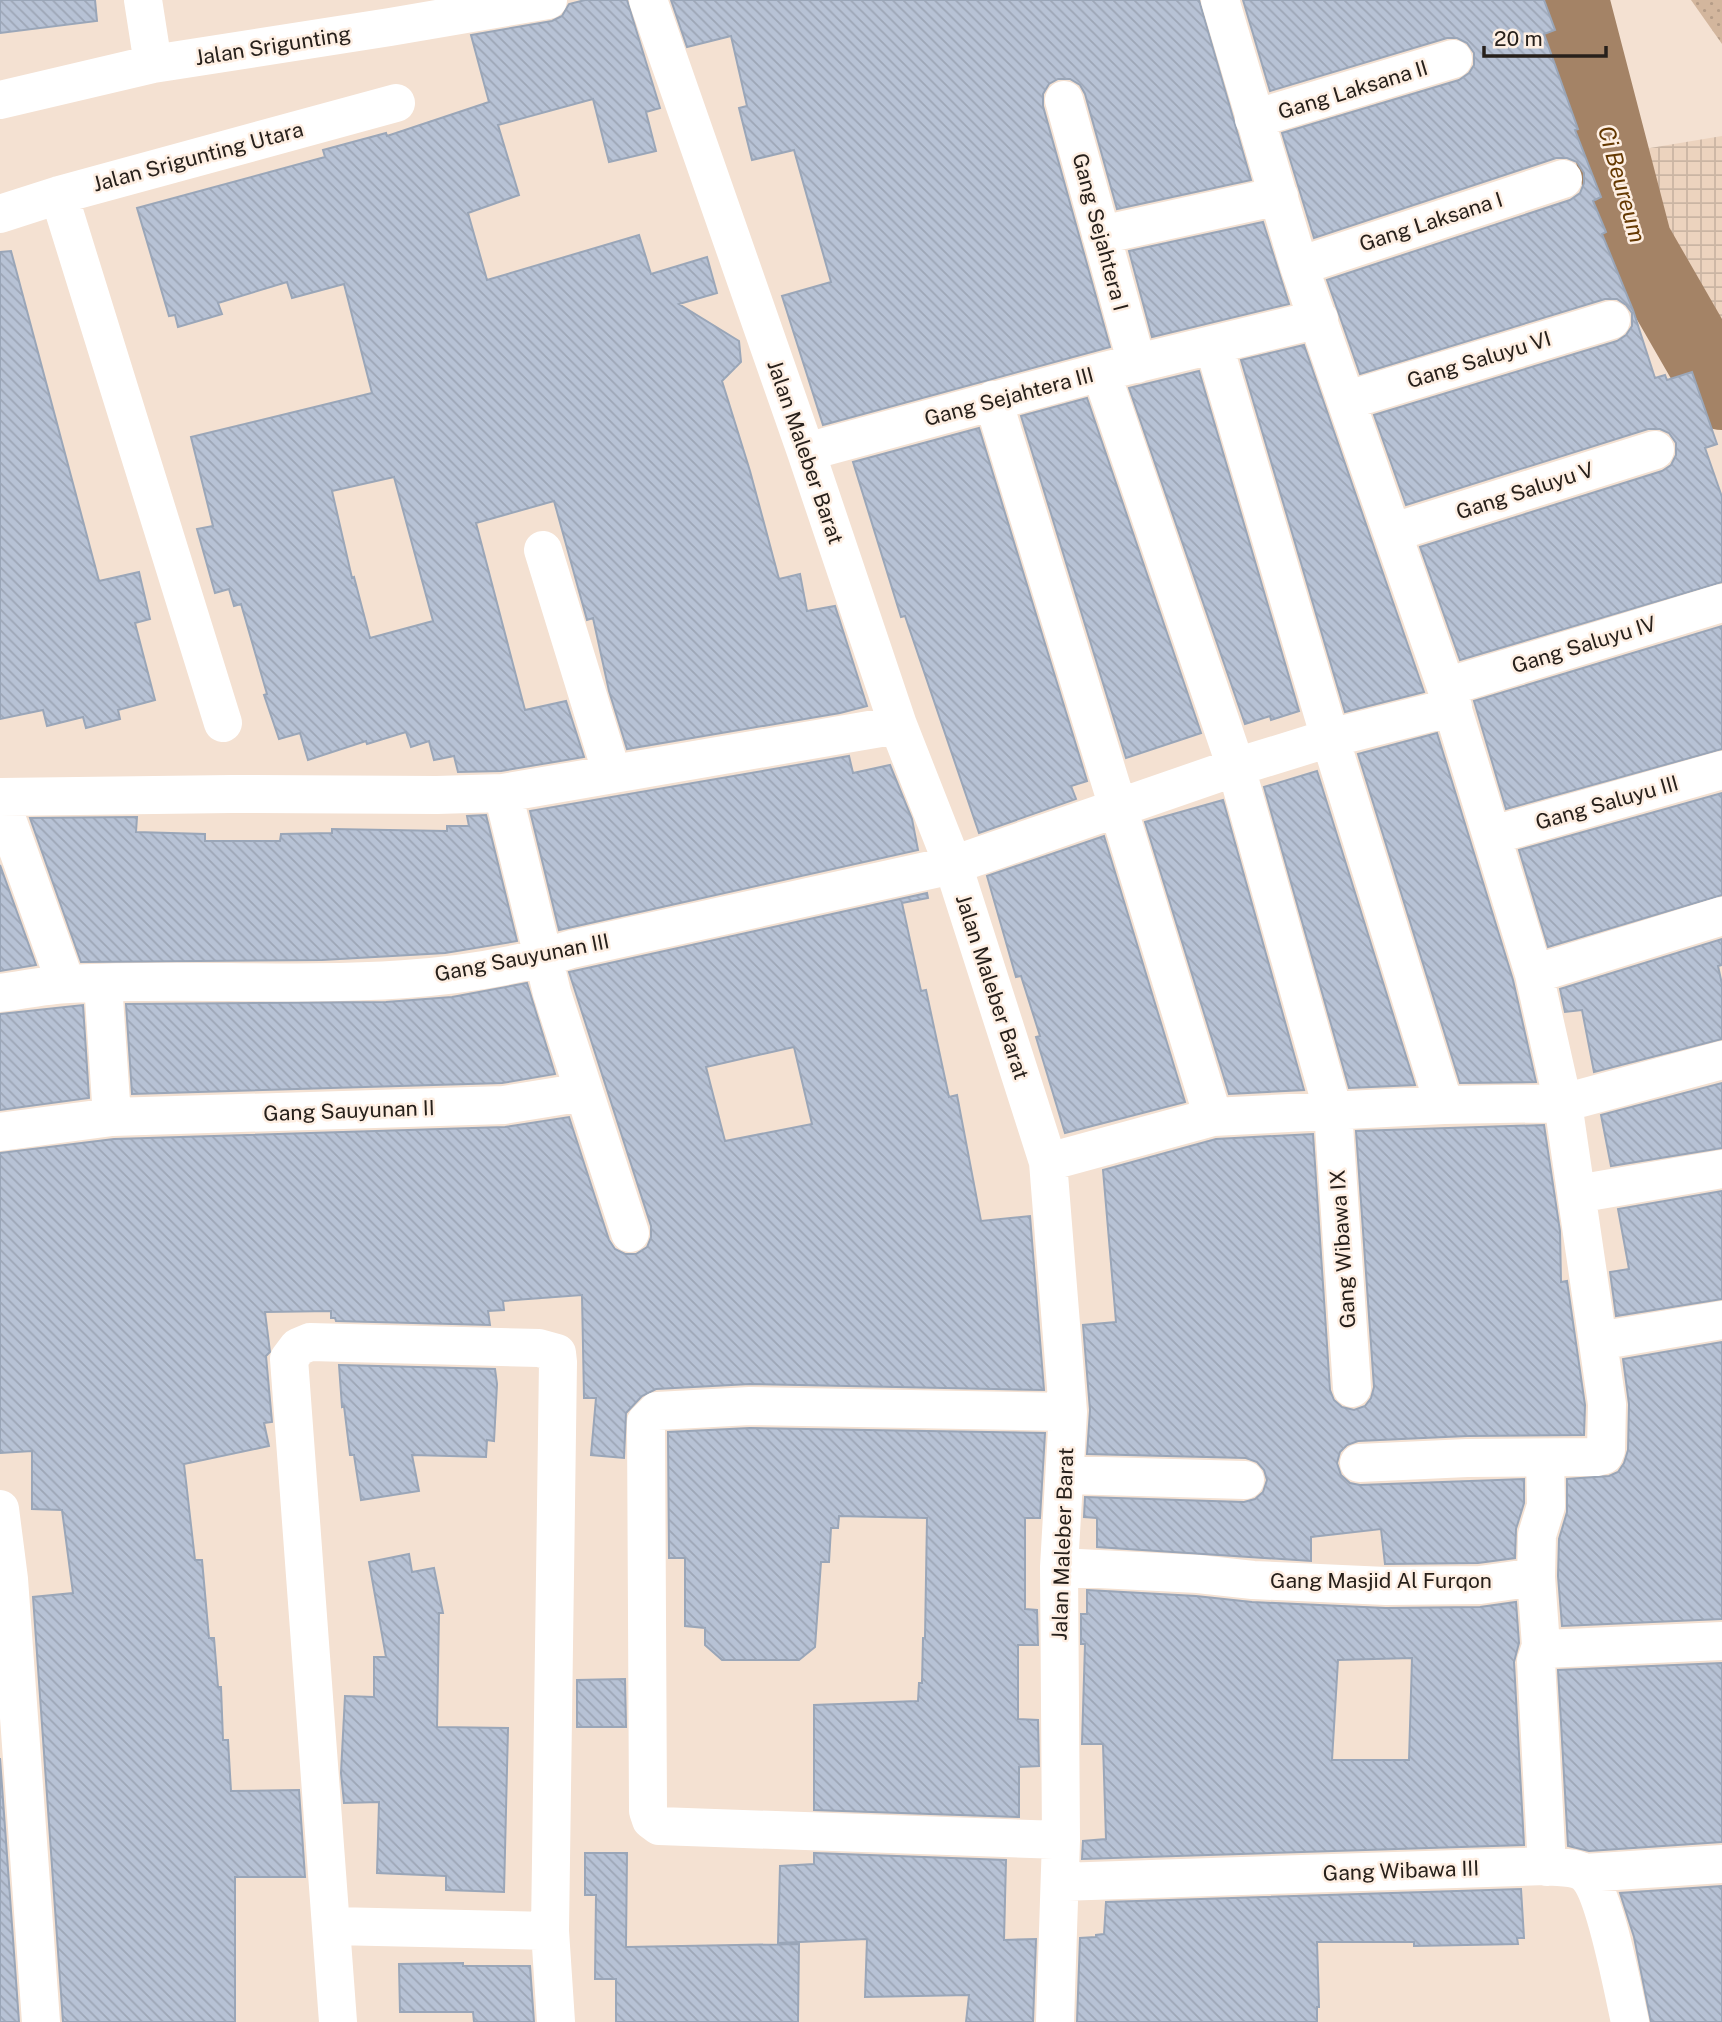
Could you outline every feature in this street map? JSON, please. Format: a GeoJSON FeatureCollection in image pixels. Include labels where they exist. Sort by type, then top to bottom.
{"type":"FeatureCollection","features":[{"type":"Feature","properties":{"kind":"street"},"geometry":{"type":"LineString","coordinates":[[143,0],[153,64]]}},
{"type":"Feature","properties":{"kind":"street","name":"Jalan Srigunting"},"geometry":{"type":"LineString","coordinates":[[0,100],[387,14],[548,0]]}},
{"type":"Feature","properties":{"kind":"street","name":"Jalan Maleber Barat"},"geometry":{"type":"LineString","coordinates":[[648,0],[898,724],[953,865],[1048,1162],[1068,1412],[1059,1567],[1061,1840],[1055,2022]]}},
{"type":"Feature","properties":{"kind":"street"},"geometry":{"type":"LineString","coordinates":[[1220,0],[1300,266],[1449,697],[1534,974],[1563,1103],[1608,1404],[1606,1450],[1604,1455],[1589,1459],[1467,1458],[1359,1463]]}},
{"type":"Feature","properties":{"kind":"street","name":"Gang Laksana II"},"geometry":{"type":"LineString","coordinates":[[1254,119],[1452,59]]}},
{"type":"Feature","properties":{"kind":"street","name":"Gang Sejahtera I"},"geometry":{"type":"LineString","coordinates":[[1064,100],[1101,235],[1119,368],[1236,767]]}},
{"type":"Feature","properties":{"kind":"street","name":"Jalan Srigunting Utara"},"geometry":{"type":"LineString","coordinates":[[0,214],[60,195],[396,103]]}},
{"type":"Feature","properties":{"kind":"street","name":"Gang Laksana I"},"geometry":{"type":"LineString","coordinates":[[1300,266],[1563,179]]}},
{"type":"Feature","properties":{"kind":"street"},"geometry":{"type":"LineString","coordinates":[[60,195],[223,723]]}},
{"type":"Feature","properties":{"kind":"street"},"geometry":{"type":"LineString","coordinates":[[1101,235],[1279,196]]}},
{"type":"Feature","properties":{"kind":"street","name":"Gang Sejahtera III"},"geometry":{"type":"LineString","coordinates":[[806,452],[993,400],[1319,319]]}},
{"type":"Feature","properties":{"kind":"street","name":"Gang Saluyu VI"},"geometry":{"type":"LineString","coordinates":[[1348,400],[1611,320]]}},
{"type":"Feature","properties":{"kind":"street"},"geometry":{"type":"LineString","coordinates":[[1214,346],[1330,738],[1444,1105]]}},
{"type":"Feature","properties":{"kind":"street"},"geometry":{"type":"LineString","coordinates":[[993,400],[1213,1117]]}},
{"type":"Feature","properties":{"kind":"street","name":"Gang Saluyu V"},"geometry":{"type":"LineString","coordinates":[[1394,532],[1656,450]]}},
{"type":"Feature","properties":{"kind":"street"},"geometry":{"type":"LineString","coordinates":[[543,550],[612,774]]}},
{"type":"Feature","properties":{"kind":"street","name":"Gang Saluyu IV"},"geometry":{"type":"LineString","coordinates":[[1236,767],[1330,738],[1722,603]]}},
{"type":"Feature","properties":{"kind":"street"},"geometry":{"type":"LineString","coordinates":[[66,984],[0,798],[503,793],[898,724]]}},
{"type":"Feature","properties":{"kind":"street","name":"Gang Sauyunan III"},"geometry":{"type":"LineString","coordinates":[[0,993],[66,984],[323,983],[431,977],[543,958],[597,943],[953,865],[1236,767]]}},
{"type":"Feature","properties":{"kind":"street","name":"Gang Wibawa IX"},"geometry":{"type":"LineString","coordinates":[[1236,767],[1333,1111],[1352,1388]]}},
{"type":"Feature","properties":{"kind":"street","name":"Gang Saluyu III"},"geometry":{"type":"LineString","coordinates":[[1493,835],[1722,770]]}},
{"type":"Feature","properties":{"kind":"street"},"geometry":{"type":"LineString","coordinates":[[503,793],[543,958],[630,1233]]}},
{"type":"Feature","properties":{"kind":"street"},"geometry":{"type":"LineString","coordinates":[[1534,974],[1722,916]]}},
{"type":"Feature","properties":{"kind":"street"},"geometry":{"type":"LineString","coordinates":[[103,983],[112,1117]]}},
{"type":"Feature","properties":{"kind":"street"},"geometry":{"type":"LineString","coordinates":[[1048,1162],[1213,1117],[1444,1105],[1563,1103],[1722,1060]]}},
{"type":"Feature","properties":{"kind":"street","name":"Gang Sauyunan II"},"geometry":{"type":"LineString","coordinates":[[0,1132],[112,1117],[504,1105],[584,1092]]}},
{"type":"Feature","properties":{"kind":"street"},"geometry":{"type":"LineString","coordinates":[[1577,1194],[1722,1168]]}},
{"type":"Feature","properties":{"kind":"street"},"geometry":{"type":"LineString","coordinates":[[1598,1341],[1722,1320]]}},
{"type":"Feature","properties":{"kind":"street"},"geometry":{"type":"LineString","coordinates":[[338,2022],[289,1359],[298,1347],[310,1342],[539,1348],[557,1353],[550,1931],[556,2022]]}},
{"type":"Feature","properties":{"kind":"street"},"geometry":{"type":"LineString","coordinates":[[1061,1840],[659,1826],[651,1820],[648,1811],[646,1422],[657,1411],[750,1406],[1068,1412]]}},
{"type":"Feature","properties":{"kind":"street"},"geometry":{"type":"LineString","coordinates":[[1545,1458],[1546,1506],[1537,1535],[1536,1577],[1541,1646],[1536,1661],[1547,1867]]}},
{"type":"Feature","properties":{"kind":"street"},"geometry":{"type":"LineString","coordinates":[[1066,1475],[1245,1480]]}},
{"type":"Feature","properties":{"kind":"street"},"geometry":{"type":"LineString","coordinates":[[0,1509],[9,1579],[41,2022]]}},
{"type":"Feature","properties":{"kind":"street","name":"Gang Masjid Al Furqon"},"geometry":{"type":"LineString","coordinates":[[1059,1567],[1385,1586],[1480,1585],[1536,1577]]}},
{"type":"Feature","properties":{"kind":"street"},"geometry":{"type":"LineString","coordinates":[[1541,1646],[1551,1650],[1722,1641]]}},
{"type":"Feature","properties":{"kind":"street","name":"Gang Wibawa III"},"geometry":{"type":"LineString","coordinates":[[1060,1882],[1547,1867],[1576,1869],[1585,1873],[1722,1864]]}},
{"type":"Feature","properties":{"kind":"street"},"geometry":{"type":"LineString","coordinates":[[1585,1873],[1598,1896],[1630,2022]]}},
{"type":"Feature","properties":{"kind":"street"},"geometry":{"type":"LineString","coordinates":[[332,1926],[550,1931]]}},
{"type":"Feature","properties":{"kind":"shaded area"},"geometry":{"type":"Polygon","coordinates":[[[1691,0],[1722,0],[1722,44],[1691,0]]]}},
{"type":"Feature","properties":{"kind":"shaded area"},"geometry":{"type":"Polygon","coordinates":[[[1722,136],[1722,383],[1626,152],[1722,136]]]}},
{"type":"Feature","properties":{"kind":"building"},"geometry":{"type":"Polygon","coordinates":[[[0,0],[95,0],[97,21],[0,33],[0,0]]]}},
{"type":"Feature","properties":{"kind":"building"},"geometry":{"type":"Polygon","coordinates":[[[585,0],[627,0],[660,108],[646,112],[656,151],[609,162],[593,99],[498,125],[519,195],[468,213],[487,280],[639,235],[651,274],[707,257],[717,293],[679,304],[739,341],[741,362],[722,381],[779,579],[800,574],[807,611],[835,606],[867,706],[840,713],[627,749],[609,691],[593,618],[587,620],[554,501],[476,523],[525,710],[566,701],[584,757],[501,771],[458,772],[454,756],[434,760],[429,741],[411,747],[406,732],[367,744],[366,741],[308,760],[300,733],[279,739],[264,695],[267,694],[241,604],[234,606],[229,589],[215,593],[197,529],[213,526],[191,437],[372,393],[344,284],[292,298],[287,282],[218,303],[222,314],[178,327],[175,315],[169,316],[137,208],[325,157],[323,150],[386,133],[387,136],[489,102],[471,35],[552,21],[562,16],[569,4],[585,0]],[[394,477],[332,491],[352,578],[354,577],[370,638],[433,621],[394,477]]]}},
{"type":"Feature","properties":{"kind":"building"},"geometry":{"type":"Polygon","coordinates":[[[671,0],[1199,0],[1251,180],[1117,209],[1085,94],[1080,85],[1070,79],[1058,79],[1049,84],[1043,94],[1043,106],[1110,347],[823,425],[782,296],[831,282],[794,150],[752,160],[739,108],[747,106],[731,36],[687,47],[671,0]]]}},
{"type":"Feature","properties":{"kind":"building"},"geometry":{"type":"Polygon","coordinates":[[[1243,0],[1544,0],[1555,30],[1544,34],[1578,129],[1575,130],[1601,197],[1593,201],[1606,232],[1602,234],[1633,310],[1655,378],[1665,375],[1667,380],[1692,372],[1717,444],[1705,448],[1722,497],[1722,582],[1460,660],[1420,547],[1662,471],[1671,465],[1676,455],[1676,443],[1669,433],[1660,429],[1648,429],[1406,505],[1374,415],[1617,341],[1626,335],[1632,326],[1632,313],[1617,299],[1605,299],[1360,374],[1327,280],[1570,200],[1580,193],[1584,173],[1577,162],[1556,158],[1314,238],[1282,133],[1459,80],[1469,73],[1474,65],[1474,53],[1467,43],[1457,38],[1447,38],[1270,91],[1243,0]]]}},
{"type":"Feature","properties":{"kind":"building"},"geometry":{"type":"Polygon","coordinates":[[[1263,222],[1289,304],[1152,337],[1129,251],[1263,222]]]}},
{"type":"Feature","properties":{"kind":"building"},"geometry":{"type":"Polygon","coordinates":[[[11,251],[99,581],[139,572],[150,619],[135,623],[155,700],[118,710],[120,719],[86,728],[83,717],[47,726],[43,710],[0,719],[0,252],[11,251]]]}},
{"type":"Feature","properties":{"kind":"building"},"geometry":{"type":"Polygon","coordinates":[[[1304,345],[1424,692],[1345,712],[1241,360],[1304,345]]]}},
{"type":"Feature","properties":{"kind":"building"},"geometry":{"type":"Polygon","coordinates":[[[1199,371],[1299,711],[1271,720],[1270,716],[1245,724],[1129,388],[1199,371]]]}},
{"type":"Feature","properties":{"kind":"building"},"geometry":{"type":"Polygon","coordinates":[[[1087,398],[1201,733],[1126,758],[1021,416],[1087,398]]]}},
{"type":"Feature","properties":{"kind":"building"},"geometry":{"type":"Polygon","coordinates":[[[979,428],[1087,781],[1071,786],[1076,799],[979,833],[905,616],[901,617],[853,462],[979,428]]]}},
{"type":"Feature","properties":{"kind":"building"},"geometry":{"type":"Polygon","coordinates":[[[1722,626],[1722,749],[1506,809],[1474,701],[1722,626]]]}},
{"type":"Feature","properties":{"kind":"building"},"geometry":{"type":"Polygon","coordinates":[[[1437,733],[1513,980],[1536,1082],[1460,1083],[1358,754],[1437,733]]]}},
{"type":"Feature","properties":{"kind":"building"},"geometry":{"type":"Polygon","coordinates":[[[849,756],[853,773],[890,765],[912,819],[918,850],[559,930],[530,811],[849,756]]]}},
{"type":"Feature","properties":{"kind":"building"},"geometry":{"type":"Polygon","coordinates":[[[1317,771],[1415,1085],[1349,1088],[1264,787],[1317,771]]]}},
{"type":"Feature","properties":{"kind":"building"},"geometry":{"type":"Polygon","coordinates":[[[1722,793],[1722,895],[1548,947],[1519,850],[1722,793]]]}},
{"type":"Feature","properties":{"kind":"building"},"geometry":{"type":"Polygon","coordinates":[[[1223,800],[1304,1090],[1229,1094],[1145,822],[1223,800]]]}},
{"type":"Feature","properties":{"kind":"building"},"geometry":{"type":"Polygon","coordinates":[[[486,815],[517,941],[445,953],[322,960],[81,962],[30,818],[137,817],[136,832],[205,834],[205,841],[280,841],[281,834],[332,833],[332,829],[447,831],[447,826],[469,826],[467,816],[486,815]]]}},
{"type":"Feature","properties":{"kind":"building"},"geometry":{"type":"Polygon","coordinates":[[[1104,836],[1185,1102],[1065,1133],[1036,1037],[1040,1036],[1021,976],[1016,977],[987,876],[1104,836]]]}},
{"type":"Feature","properties":{"kind":"building"},"geometry":{"type":"Polygon","coordinates":[[[0,865],[36,965],[0,971],[0,865]]]}},
{"type":"Feature","properties":{"kind":"building"},"geometry":{"type":"Polygon","coordinates":[[[927,893],[928,898],[902,903],[921,991],[926,990],[949,1097],[957,1095],[981,1221],[1030,1216],[1044,1390],[750,1384],[656,1389],[642,1396],[626,1413],[624,1458],[591,1455],[596,1398],[584,1398],[582,1295],[503,1301],[504,1310],[488,1311],[490,1325],[336,1321],[331,1318],[331,1311],[265,1312],[270,1352],[266,1356],[272,1422],[264,1423],[269,1446],[184,1464],[195,1560],[202,1560],[209,1638],[214,1638],[218,1687],[221,1687],[223,1740],[228,1740],[231,1791],[299,1790],[305,1877],[235,1877],[235,2022],[63,2022],[33,1597],[73,1593],[62,1510],[32,1509],[32,1451],[0,1453],[0,1153],[114,1139],[505,1127],[569,1117],[609,1240],[615,1249],[625,1254],[636,1254],[647,1247],[651,1226],[569,972],[927,893]],[[794,1047],[706,1067],[725,1141],[812,1124],[794,1047]]]}},
{"type":"Feature","properties":{"kind":"building"},"geometry":{"type":"Polygon","coordinates":[[[1722,939],[1722,965],[1718,966],[1722,984],[1722,1039],[1594,1072],[1582,1010],[1565,1012],[1560,989],[1722,939]]]}},
{"type":"Feature","properties":{"kind":"building"},"geometry":{"type":"Polygon","coordinates":[[[527,983],[555,1074],[502,1083],[132,1094],[126,1004],[386,1002],[452,997],[527,983]]]}},
{"type":"Feature","properties":{"kind":"building"},"geometry":{"type":"Polygon","coordinates":[[[83,1005],[89,1098],[0,1110],[0,1014],[83,1005]]]}},
{"type":"Feature","properties":{"kind":"building"},"geometry":{"type":"Polygon","coordinates":[[[1722,1083],[1722,1148],[1611,1166],[1601,1115],[1722,1083]]]}},
{"type":"Feature","properties":{"kind":"building"},"geometry":{"type":"Polygon","coordinates":[[[1544,1125],[1560,1231],[1561,1282],[1567,1281],[1585,1405],[1584,1435],[1467,1436],[1358,1441],[1347,1445],[1340,1452],[1337,1463],[1341,1475],[1350,1483],[1360,1485],[1524,1479],[1524,1503],[1516,1529],[1515,1558],[1478,1563],[1385,1564],[1381,1529],[1311,1537],[1311,1561],[1097,1547],[1097,1518],[1084,1517],[1085,1497],[1244,1502],[1255,1499],[1263,1492],[1267,1480],[1264,1470],[1257,1462],[1246,1458],[1087,1454],[1090,1410],[1083,1325],[1116,1322],[1103,1170],[1216,1139],[1313,1134],[1330,1390],[1334,1400],[1342,1407],[1354,1410],[1365,1406],[1374,1387],[1356,1131],[1544,1125]]]}},
{"type":"Feature","properties":{"kind":"building"},"geometry":{"type":"Polygon","coordinates":[[[1722,1191],[1722,1299],[1616,1316],[1610,1272],[1629,1269],[1618,1209],[1722,1191]]]}},
{"type":"Feature","properties":{"kind":"building"},"geometry":{"type":"Polygon","coordinates":[[[1722,1342],[1722,1619],[1562,1626],[1558,1576],[1559,1539],[1567,1512],[1567,1479],[1609,1476],[1618,1472],[1624,1463],[1628,1450],[1629,1404],[1623,1359],[1722,1342]]]}},
{"type":"Feature","properties":{"kind":"building"},"geometry":{"type":"Polygon","coordinates":[[[339,1365],[495,1369],[497,1384],[494,1441],[487,1440],[486,1457],[412,1455],[419,1491],[361,1500],[354,1455],[350,1455],[344,1406],[342,1407],[339,1365]]]}},
{"type":"Feature","properties":{"kind":"building"},"geometry":{"type":"Polygon","coordinates":[[[750,1428],[1045,1433],[1040,1518],[1025,1518],[1025,1609],[1037,1610],[1038,1645],[1018,1645],[1018,1719],[1038,1720],[1039,1766],[1019,1767],[1019,1817],[814,1810],[814,1705],[918,1701],[925,1638],[927,1518],[839,1516],[838,1528],[831,1528],[829,1562],[821,1562],[815,1647],[799,1660],[722,1660],[705,1645],[705,1628],[685,1626],[685,1558],[669,1558],[668,1432],[750,1428]]]}},
{"type":"Feature","properties":{"kind":"building"},"geometry":{"type":"Polygon","coordinates":[[[409,1554],[412,1572],[434,1568],[443,1613],[439,1613],[437,1727],[508,1728],[504,1892],[446,1890],[446,1876],[377,1873],[379,1802],[344,1803],[341,1773],[345,1696],[374,1697],[374,1657],[386,1657],[369,1562],[409,1554]]]}},
{"type":"Feature","properties":{"kind":"building"},"geometry":{"type":"Polygon","coordinates":[[[1087,1590],[1386,1608],[1480,1607],[1516,1602],[1519,1643],[1514,1662],[1524,1845],[1082,1859],[1083,1841],[1106,1839],[1103,1744],[1082,1744],[1085,1644],[1081,1644],[1081,1614],[1087,1614],[1087,1590]],[[1412,1658],[1338,1660],[1332,1760],[1409,1760],[1412,1658]]]}},
{"type":"Feature","properties":{"kind":"building"},"geometry":{"type":"Polygon","coordinates":[[[1722,1663],[1722,1842],[1589,1851],[1568,1846],[1558,1670],[1722,1663]]]}},
{"type":"Feature","properties":{"kind":"building"},"geometry":{"type":"Polygon","coordinates":[[[625,1679],[626,1727],[577,1727],[577,1680],[625,1679]]]}},
{"type":"Feature","properties":{"kind":"building"},"geometry":{"type":"Polygon","coordinates":[[[0,1758],[19,2022],[0,2022],[0,1758]]]}},
{"type":"Feature","properties":{"kind":"building"},"geometry":{"type":"Polygon","coordinates":[[[585,1853],[627,1853],[626,1947],[799,1944],[798,2022],[616,2022],[616,1979],[595,1979],[596,1895],[585,1895],[585,1853]]]}},
{"type":"Feature","properties":{"kind":"building"},"geometry":{"type":"Polygon","coordinates":[[[814,1853],[1006,1860],[1004,1940],[1036,1939],[1033,2022],[966,2022],[969,1995],[865,1997],[867,1939],[778,1943],[780,1866],[814,1864],[814,1853]]]}},
{"type":"Feature","properties":{"kind":"building"},"geometry":{"type":"Polygon","coordinates":[[[1722,1886],[1722,2022],[1651,2022],[1634,1937],[1620,1893],[1722,1886]]]}},
{"type":"Feature","properties":{"kind":"building"},"geometry":{"type":"Polygon","coordinates":[[[1521,1889],[1524,1938],[1517,1938],[1518,1944],[1414,1946],[1414,1942],[1317,1942],[1317,2022],[1077,2022],[1080,1938],[1104,1934],[1106,1902],[1521,1889]]]}},
{"type":"Feature","properties":{"kind":"building"},"geometry":{"type":"Polygon","coordinates":[[[463,1963],[463,1966],[530,1966],[534,2022],[474,2022],[473,2012],[400,2012],[399,1964],[463,1963]]]}},
{"type":"Feature","properties":{"kind":"waterway","name":"Ci Beureum"},"geometry":{"type":"LineString","coordinates":[[1572,0],[1635,242],[1722,393]]}}]}
